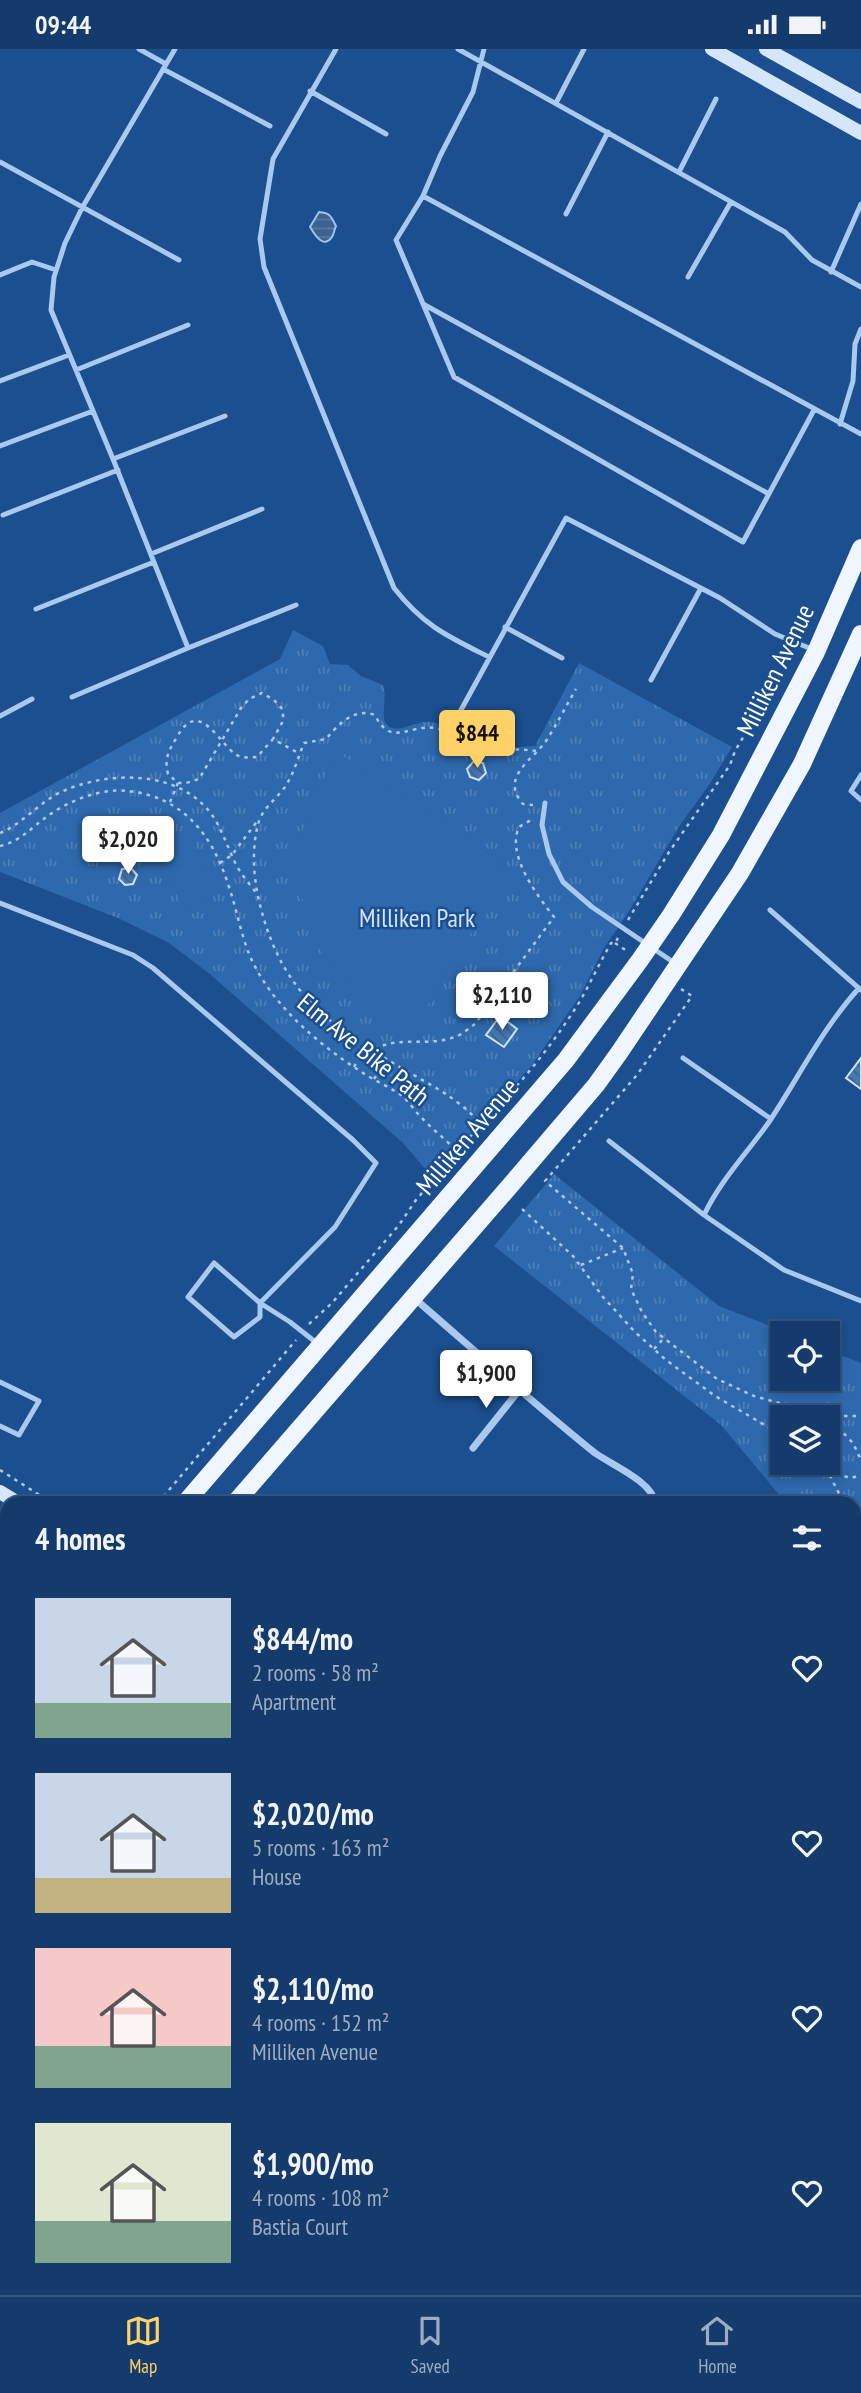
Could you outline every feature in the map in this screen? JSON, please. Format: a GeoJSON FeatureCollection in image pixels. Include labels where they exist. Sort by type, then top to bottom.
{"type":"FeatureCollection","features":[{"type":"Feature","properties":{"kind":"main road"},"geometry":{"type":"LineString","coordinates":[[712,49],[861,133]]}},
{"type":"Feature","properties":{"kind":"main road"},"geometry":{"type":"LineString","coordinates":[[766,49],[861,102]]}},
{"type":"Feature","properties":{"kind":"main road","name":"Milliken Avenue"},"geometry":{"type":"LineString","coordinates":[[192,1496],[566,1061],[649,946],[720,835],[817,652],[861,548]]}},
{"type":"Feature","properties":{"kind":"main road"},"geometry":{"type":"LineString","coordinates":[[241,1496],[596,1085],[740,873],[802,764],[861,634]]}},
{"type":"Feature","properties":{"kind":"street"},"geometry":{"type":"LineString","coordinates":[[414,1298],[597,1454],[647,1487],[653,1496]]}},
{"type":"Feature","properties":{"kind":"street"},"geometry":{"type":"LineString","coordinates":[[474,1448],[520,1389]]}},
{"type":"Feature","properties":{"kind":"lane"},"geometry":{"type":"LineString","coordinates":[[139,49],[164,67],[270,126]]}},
{"type":"Feature","properties":{"kind":"lane"},"geometry":{"type":"LineString","coordinates":[[174,49],[82,208],[63,248],[56,269],[51,310],[188,648]]}},
{"type":"Feature","properties":{"kind":"lane"},"geometry":{"type":"LineString","coordinates":[[336,49],[273,159],[260,239],[264,267],[394,588],[409,606],[436,630],[489,657]]}},
{"type":"Feature","properties":{"kind":"lane"},"geometry":{"type":"LineString","coordinates":[[458,49],[785,232],[812,260],[861,287]]}},
{"type":"Feature","properties":{"kind":"lane"},"geometry":{"type":"LineString","coordinates":[[484,49],[472,92],[423,196],[396,240],[454,376],[743,542],[814,410]]}},
{"type":"Feature","properties":{"kind":"lane"},"geometry":{"type":"LineString","coordinates":[[556,103],[584,49]]}},
{"type":"Feature","properties":{"kind":"lane"},"geometry":{"type":"LineString","coordinates":[[310,92],[386,134]]}},
{"type":"Feature","properties":{"kind":"lane"},"geometry":{"type":"LineString","coordinates":[[678,172],[716,99]]}},
{"type":"Feature","properties":{"kind":"lane"},"geometry":{"type":"LineString","coordinates":[[566,214],[608,132]]}},
{"type":"Feature","properties":{"kind":"lane"},"geometry":{"type":"LineString","coordinates":[[0,162],[179,260]]}},
{"type":"Feature","properties":{"kind":"lane"},"geometry":{"type":"LineString","coordinates":[[423,196],[840,425],[861,434]]}},
{"type":"Feature","properties":{"kind":"lane"},"geometry":{"type":"LineString","coordinates":[[688,277],[731,202]]}},
{"type":"Feature","properties":{"kind":"lane"},"geometry":{"type":"LineString","coordinates":[[831,272],[861,204]]}},
{"type":"Feature","properties":{"kind":"lane"},"geometry":{"type":"LineString","coordinates":[[0,275],[32,262],[56,269]]}},
{"type":"Feature","properties":{"kind":"lane"},"geometry":{"type":"LineString","coordinates":[[423,304],[769,494]]}},
{"type":"Feature","properties":{"kind":"lane"},"geometry":{"type":"LineString","coordinates":[[76,370],[188,325]]}},
{"type":"Feature","properties":{"kind":"lane"},"geometry":{"type":"LineString","coordinates":[[840,425],[853,381],[855,344],[861,329]]}},
{"type":"Feature","properties":{"kind":"lane"},"geometry":{"type":"LineString","coordinates":[[0,381],[69,355]]}},
{"type":"Feature","properties":{"kind":"lane"},"geometry":{"type":"LineString","coordinates":[[0,446],[93,411]]}},
{"type":"Feature","properties":{"kind":"lane"},"geometry":{"type":"LineString","coordinates":[[113,459],[225,416]]}},
{"type":"Feature","properties":{"kind":"lane"},"geometry":{"type":"LineString","coordinates":[[3,515],[118,470]]}},
{"type":"Feature","properties":{"kind":"lane"},"geometry":{"type":"LineString","coordinates":[[151,554],[262,509]]}},
{"type":"Feature","properties":{"kind":"lane"},"geometry":{"type":"LineString","coordinates":[[455,721],[566,518],[701,588],[775,634],[817,652]]}},
{"type":"Feature","properties":{"kind":"lane"},"geometry":{"type":"LineString","coordinates":[[36,609],[154,562]]}},
{"type":"Feature","properties":{"kind":"lane"},"geometry":{"type":"LineString","coordinates":[[651,680],[701,588]]}},
{"type":"Feature","properties":{"kind":"lane"},"geometry":{"type":"LineString","coordinates":[[72,697],[296,605]]}},
{"type":"Feature","properties":{"kind":"lane"},"geometry":{"type":"LineString","coordinates":[[505,627],[562,658]]}},
{"type":"Feature","properties":{"kind":"lane"},"geometry":{"type":"LineString","coordinates":[[0,716],[32,699]]}},
{"type":"Feature","properties":{"kind":"lane"},"geometry":{"type":"LineString","coordinates":[[861,775],[851,791],[861,800]]}},
{"type":"Feature","properties":{"kind":"lane"},"geometry":{"type":"LineString","coordinates":[[545,803],[542,825],[544,835],[549,854],[563,882],[592,907],[678,966]]}},
{"type":"Feature","properties":{"kind":"lane"},"geometry":{"type":"LineString","coordinates":[[0,903],[133,955],[153,968],[353,1140],[376,1163],[335,1227],[260,1303],[260,1317],[234,1336],[188,1297],[214,1263],[260,1303],[321,1346]]}},
{"type":"Feature","properties":{"kind":"lane"},"geometry":{"type":"LineString","coordinates":[[704,1215],[712,1197],[771,1119],[840,1009],[860,989],[770,910]]}},
{"type":"Feature","properties":{"kind":"lane"},"geometry":{"type":"LineString","coordinates":[[684,1058],[771,1119]]}},
{"type":"Feature","properties":{"kind":"lane"},"geometry":{"type":"LineString","coordinates":[[608,1141],[704,1215],[784,1271],[861,1301]]}},
{"type":"Feature","properties":{"kind":"lane"},"geometry":{"type":"LineString","coordinates":[[0,1382],[39,1401],[19,1435],[0,1426]]}},
{"type":"Feature","properties":{"kind":"path"},"geometry":{"type":"LineString","coordinates":[[164,1496],[303,1332],[400,1225],[416,1200],[530,1072],[555,1039],[581,999],[611,943],[615,943],[669,852],[730,765],[735,751],[761,707],[785,652]]}},
{"type":"Feature","properties":{"kind":"path"},"geometry":{"type":"LineString","coordinates":[[534,805],[523,804],[518,799],[515,789],[517,776],[523,764],[545,744],[576,689]]}},
{"type":"Feature","properties":{"kind":"path"},"geometry":{"type":"LineString","coordinates":[[0,833],[21,822],[60,792],[82,784],[110,777],[138,778],[178,785],[199,779],[222,740],[241,708],[249,699],[262,693],[283,709],[283,721],[273,739],[257,757],[243,758],[235,754],[222,740],[210,726],[200,722],[190,723],[181,730],[166,756],[168,774],[178,785],[210,812],[232,855],[259,897]]}},
{"type":"Feature","properties":{"kind":"path"},"geometry":{"type":"LineString","coordinates":[[220,863],[232,855],[293,774],[304,743],[326,739],[338,724],[347,718],[368,713],[375,715],[387,732],[398,734],[424,727],[440,729],[473,752],[485,754],[512,749],[536,751]]}},
{"type":"Feature","properties":{"kind":"path"},"geometry":{"type":"LineString","coordinates":[[273,739],[300,754]]}},
{"type":"Feature","properties":{"kind":"path"},"geometry":{"type":"LineString","coordinates":[[170,802],[178,785]]}},
{"type":"Feature","properties":{"kind":"path","name":"Elm Ave Bike Path"},"geometry":{"type":"LineString","coordinates":[[0,846],[24,836],[49,815],[70,803],[100,792],[126,790],[153,795],[170,802],[192,819],[206,837],[228,884],[247,952],[282,1004],[306,1029],[354,1067],[403,1096],[420,1117],[457,1151]]}},
{"type":"Feature","properties":{"kind":"path"},"geometry":{"type":"LineString","coordinates":[[261,817],[253,855],[259,897],[273,946],[291,981],[309,1002],[365,1046],[445,1093],[481,1124]]}},
{"type":"Feature","properties":{"kind":"path"},"geometry":{"type":"LineString","coordinates":[[373,1050],[394,1042],[440,1041],[457,1036],[475,1024],[554,917],[523,869],[515,842],[519,827],[533,818]]}},
{"type":"Feature","properties":{"kind":"path"},"geometry":{"type":"LineString","coordinates":[[692,996],[637,1075],[545,1181],[623,1248],[633,1274],[631,1289],[642,1313],[656,1332],[716,1379],[754,1396],[787,1405]]}},
{"type":"Feature","properties":{"kind":"path"},"geometry":{"type":"LineString","coordinates":[[354,1067],[365,1046]]}},
{"type":"Feature","properties":{"kind":"path"},"geometry":{"type":"LineString","coordinates":[[374,1079],[387,1059]]}},
{"type":"Feature","properties":{"kind":"path"},"geometry":{"type":"LineString","coordinates":[[522,1209],[573,1256],[603,1297],[654,1349],[715,1396],[770,1428]]}},
{"type":"Feature","properties":{"kind":"path"},"geometry":{"type":"LineString","coordinates":[[580,1265],[623,1248]]}},
{"type":"Feature","properties":{"kind":"path"},"geometry":{"type":"LineString","coordinates":[[654,1349],[664,1338]]}},
{"type":"Feature","properties":{"kind":"path"},"geometry":{"type":"LineString","coordinates":[[840,1416],[861,1416]]}},
{"type":"Feature","properties":{"kind":"path"},"geometry":{"type":"LineString","coordinates":[[840,1430],[853,1443],[861,1460]]}},
{"type":"Feature","properties":{"kind":"path"},"geometry":{"type":"LineString","coordinates":[[0,1470],[41,1496]]}},
{"type":"Feature","properties":{"kind":"path"},"geometry":{"type":"LineString","coordinates":[[830,1475],[840,1496]]}},
{"type":"Feature","properties":{"kind":"path"},"geometry":{"type":"LineString","coordinates":[[840,1475],[851,1478],[861,1475]]}},
{"type":"Feature","properties":{"kind":"green space","name":"Milliken Park"},"geometry":{"type":"Polygon","coordinates":[[[293,630],[323,646],[330,664],[348,665],[361,676],[383,685],[385,723],[393,728],[430,722],[445,726],[476,748],[535,746],[579,663],[732,747],[604,948],[580,996],[532,1065],[432,1177],[403,1143],[211,975],[169,943],[118,918],[0,872],[0,813],[280,659],[293,630]]]}},
{"type":"Feature","properties":{"kind":"green space"},"geometry":{"type":"Polygon","coordinates":[[[339,753],[497,857],[506,871],[505,885],[496,892],[413,1030],[367,1005],[315,944],[293,864],[312,797],[339,753]]]}},
{"type":"Feature","properties":{"kind":"green space"},"geometry":{"type":"Polygon","coordinates":[[[192,840],[215,894],[183,908],[159,854],[192,840]]]}},
{"type":"Feature","properties":{"kind":"green space"},"geometry":{"type":"Polygon","coordinates":[[[554,1174],[719,1306],[770,1326],[770,1391],[840,1391],[840,1355],[861,1363],[861,1496],[780,1496],[721,1425],[494,1246],[554,1174]]]}},
{"type":"Feature","properties":{"kind":"shaded area"},"geometry":{"type":"Polygon","coordinates":[[[319,212],[328,214],[336,226],[329,241],[319,239],[310,227],[319,212]]]}},
{"type":"Feature","properties":{"kind":"building"},"geometry":{"type":"Polygon","coordinates":[[[474,761],[483,763],[486,773],[479,780],[470,777],[467,769],[474,761]]]}},
{"type":"Feature","properties":{"kind":"building"},"geometry":{"type":"Polygon","coordinates":[[[131,868],[137,875],[133,884],[125,885],[119,879],[122,869],[131,868]]]}},
{"type":"Feature","properties":{"kind":"building"},"geometry":{"type":"Polygon","coordinates":[[[500,1016],[517,1029],[504,1047],[486,1035],[500,1016]]]}},
{"type":"Feature","properties":{"kind":"building"},"geometry":{"type":"Polygon","coordinates":[[[861,1058],[861,1089],[846,1078],[861,1058]]]}}]}
